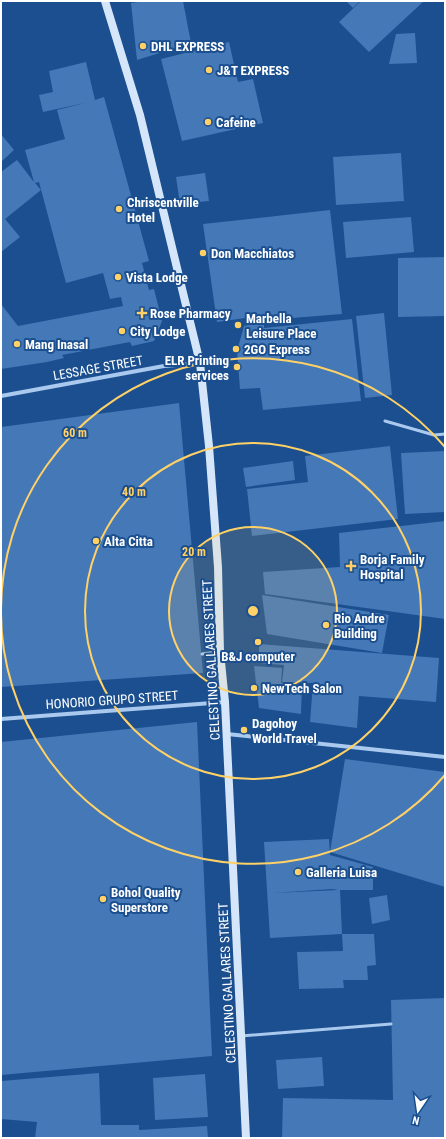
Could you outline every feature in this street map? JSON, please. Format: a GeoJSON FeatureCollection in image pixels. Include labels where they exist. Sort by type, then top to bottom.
{"type":"FeatureCollection","features":[{"type":"Feature","properties":{"kind":"main road","name":"CELESTINO GALLARES STREET"},"geometry":{"type":"LineString","coordinates":[[105,1],[140,115],[200,363],[218,567],[220,652],[225,702],[246,1138]]}},
{"type":"Feature","properties":{"kind":"street","name":"LESSAGE STREET"},"geometry":{"type":"LineString","coordinates":[[1,396],[164,366],[200,363]]}},
{"type":"Feature","properties":{"kind":"street","name":"HONORIO GRUPO STREET"},"geometry":{"type":"LineString","coordinates":[[1,719],[225,702]]}},
{"type":"Feature","properties":{"kind":"street"},"geometry":{"type":"LineString","coordinates":[[226,734],[445,757]]}},
{"type":"Feature","properties":{"kind":"lane"},"geometry":{"type":"LineString","coordinates":[[385,421],[434,435],[445,434]]}},
{"type":"Feature","properties":{"kind":"lane"},"geometry":{"type":"LineString","coordinates":[[202,654],[220,652]]}},
{"type":"Feature","properties":{"kind":"lane"},"geometry":{"type":"LineString","coordinates":[[241,1036],[391,1024]]}},
{"type":"Feature","properties":{"kind":"building"},"geometry":{"type":"Polygon","coordinates":[[[145,1],[183,1],[191,43],[137,60],[131,3],[145,1]]]}},
{"type":"Feature","properties":{"kind":"building"},"geometry":{"type":"Polygon","coordinates":[[[346,1],[360,1],[353,8],[346,1]]]}},
{"type":"Feature","properties":{"kind":"building"},"geometry":{"type":"Polygon","coordinates":[[[361,1],[424,1],[369,52],[339,22],[361,1]]]}},
{"type":"Feature","properties":{"kind":"building"},"geometry":{"type":"Polygon","coordinates":[[[415,33],[417,63],[389,64],[396,34],[415,33]]]}},
{"type":"Feature","properties":{"kind":"building"},"geometry":{"type":"Polygon","coordinates":[[[229,42],[238,82],[253,79],[263,123],[182,141],[161,59],[229,42]]]}},
{"type":"Feature","properties":{"kind":"building"},"geometry":{"type":"Polygon","coordinates":[[[86,62],[95,100],[104,97],[149,261],[142,263],[149,290],[154,289],[162,321],[154,341],[132,346],[130,342],[62,355],[64,358],[47,362],[1,369],[1,304],[18,326],[123,306],[121,297],[110,299],[103,273],[66,283],[39,182],[35,183],[41,190],[5,219],[20,237],[1,252],[1,172],[17,160],[34,182],[25,150],[65,139],[57,110],[85,103],[43,112],[39,95],[53,92],[49,71],[86,62]]]}},
{"type":"Feature","properties":{"kind":"building"},"geometry":{"type":"Polygon","coordinates":[[[1,134],[14,150],[1,162],[1,134]]]}},
{"type":"Feature","properties":{"kind":"building"},"geometry":{"type":"Polygon","coordinates":[[[401,153],[404,201],[336,205],[333,157],[401,153]]]}},
{"type":"Feature","properties":{"kind":"building"},"geometry":{"type":"Polygon","coordinates":[[[205,173],[209,201],[180,204],[176,177],[205,173]]]}},
{"type":"Feature","properties":{"kind":"building"},"geometry":{"type":"Polygon","coordinates":[[[330,210],[342,314],[267,320],[266,315],[217,322],[203,224],[330,210]]]}},
{"type":"Feature","properties":{"kind":"building"},"geometry":{"type":"Polygon","coordinates":[[[411,217],[414,252],[346,258],[343,222],[411,217]]]}},
{"type":"Feature","properties":{"kind":"building"},"geometry":{"type":"Polygon","coordinates":[[[445,257],[445,316],[398,317],[398,258],[445,257]]]}},
{"type":"Feature","properties":{"kind":"building"},"geometry":{"type":"Polygon","coordinates":[[[384,313],[392,395],[365,398],[356,316],[384,313]]]}},
{"type":"Feature","properties":{"kind":"building"},"geometry":{"type":"Polygon","coordinates":[[[352,319],[361,401],[263,410],[260,388],[240,389],[237,351],[244,326],[264,322],[264,328],[352,319]]]}},
{"type":"Feature","properties":{"kind":"building","name":"Alta Citta"},"geometry":{"type":"Polygon","coordinates":[[[179,403],[203,673],[1,687],[1,427],[179,403]]]}},
{"type":"Feature","properties":{"kind":"building"},"geometry":{"type":"Polygon","coordinates":[[[390,446],[398,519],[252,536],[247,489],[308,482],[305,456],[390,446]]]}},
{"type":"Feature","properties":{"kind":"building"},"geometry":{"type":"Polygon","coordinates":[[[445,451],[445,512],[405,514],[401,453],[445,451]]]}},
{"type":"Feature","properties":{"kind":"building"},"geometry":{"type":"Polygon","coordinates":[[[293,461],[295,480],[246,487],[243,468],[293,461]]]}},
{"type":"Feature","properties":{"kind":"building","name":"Borja Family Hospital"},"geometry":{"type":"Polygon","coordinates":[[[445,521],[445,619],[265,594],[263,572],[340,567],[339,533],[445,521]]]}},
{"type":"Feature","properties":{"kind":"building","name":"Rio Andre Building"},"geometry":{"type":"Polygon","coordinates":[[[262,595],[389,615],[382,653],[267,634],[262,595]]]}},
{"type":"Feature","properties":{"kind":"building"},"geometry":{"type":"Polygon","coordinates":[[[259,644],[439,658],[436,702],[359,696],[357,728],[310,722],[313,683],[282,682],[284,665],[259,663],[259,644]]]}},
{"type":"Feature","properties":{"kind":"building"},"geometry":{"type":"Polygon","coordinates":[[[254,666],[282,668],[281,683],[302,685],[301,714],[259,708],[254,666]]]}},
{"type":"Feature","properties":{"kind":"building","name":"Bohol Quality Superstore"},"geometry":{"type":"Polygon","coordinates":[[[197,722],[212,1056],[1,1075],[1,742],[197,722]]]}},
{"type":"Feature","properties":{"kind":"building"},"geometry":{"type":"Polygon","coordinates":[[[345,759],[445,772],[445,887],[330,852],[345,759]]]}},
{"type":"Feature","properties":{"kind":"building"},"geometry":{"type":"Polygon","coordinates":[[[329,839],[330,855],[373,867],[373,890],[340,890],[342,934],[270,938],[264,842],[329,839]],[[332,889],[273,893],[338,890],[332,889]]]}},
{"type":"Feature","properties":{"kind":"building"},"geometry":{"type":"Polygon","coordinates":[[[387,895],[390,920],[372,924],[369,898],[387,895]]]}},
{"type":"Feature","properties":{"kind":"building"},"geometry":{"type":"Polygon","coordinates":[[[342,934],[374,934],[376,965],[367,966],[368,980],[343,980],[344,988],[299,989],[297,952],[343,951],[342,934]]]}},
{"type":"Feature","properties":{"kind":"building"},"geometry":{"type":"Polygon","coordinates":[[[445,998],[445,1138],[282,1138],[283,1098],[393,1100],[391,1000],[445,998]]]}},
{"type":"Feature","properties":{"kind":"building"},"geometry":{"type":"Polygon","coordinates":[[[322,1057],[324,1086],[278,1089],[276,1060],[322,1057]]]}},
{"type":"Feature","properties":{"kind":"building"},"geometry":{"type":"Polygon","coordinates":[[[99,1073],[101,1125],[139,1125],[139,1130],[207,1126],[208,1138],[35,1138],[37,1122],[1,1119],[1,1081],[99,1073]]]}},
{"type":"Feature","properties":{"kind":"building"},"geometry":{"type":"Polygon","coordinates":[[[205,1074],[208,1117],[155,1120],[153,1078],[205,1074]]]}},
{"type":"Feature","properties":{"kind":"place","name":"DHL EXPRESS"},"geometry":{"type":"Point","coordinates":[143,46]}},
{"type":"Feature","properties":{"kind":"place","name":"J&T EXPRESS"},"geometry":{"type":"Point","coordinates":[209,70]}},
{"type":"Feature","properties":{"kind":"place","name":"Cafeine"},"geometry":{"type":"Point","coordinates":[208,122]}},
{"type":"Feature","properties":{"kind":"place","name":"Chriscentville Hotel"},"geometry":{"type":"Point","coordinates":[119,209]}},
{"type":"Feature","properties":{"kind":"place","name":"Don Macchiatos"},"geometry":{"type":"Point","coordinates":[203,253]}},
{"type":"Feature","properties":{"kind":"place","name":"Vista Lodge"},"geometry":{"type":"Point","coordinates":[118,277]}},
{"type":"Feature","properties":{"kind":"place","name":"Rose Pharmacy"},"geometry":{"type":"Point","coordinates":[142,313]}},
{"type":"Feature","properties":{"kind":"place","name":"Marbella Leisure Place"},"geometry":{"type":"Point","coordinates":[238,325]}},
{"type":"Feature","properties":{"kind":"place","name":"City Lodge"},"geometry":{"type":"Point","coordinates":[122,331]}},
{"type":"Feature","properties":{"kind":"place","name":"Mang Inasal"},"geometry":{"type":"Point","coordinates":[17,344]}},
{"type":"Feature","properties":{"kind":"place","name":"2GO Express"},"geometry":{"type":"Point","coordinates":[236,349]}},
{"type":"Feature","properties":{"kind":"place","name":"ELR Printing services"},"geometry":{"type":"Point","coordinates":[237,367]}},
{"type":"Feature","properties":{"kind":"place","name":"Alta Citta"},"geometry":{"type":"Point","coordinates":[96,541]}},
{"type":"Feature","properties":{"kind":"place","name":"Borja Family Hospital"},"geometry":{"type":"Point","coordinates":[351,566]}},
{"type":"Feature","properties":{"kind":"place","name":"Rio Andre Building"},"geometry":{"type":"Point","coordinates":[326,625]}},
{"type":"Feature","properties":{"kind":"place","name":"B&J computer"},"geometry":{"type":"Point","coordinates":[258,642]}},
{"type":"Feature","properties":{"kind":"place","name":"NewTech Salon"},"geometry":{"type":"Point","coordinates":[254,688]}},
{"type":"Feature","properties":{"kind":"place","name":"Dagohoy World Travel"},"geometry":{"type":"Point","coordinates":[244,730]}},
{"type":"Feature","properties":{"kind":"place","name":"Galleria Luisa"},"geometry":{"type":"Point","coordinates":[298,872]}},
{"type":"Feature","properties":{"kind":"place","name":"Bohol Quality Superstore"},"geometry":{"type":"Point","coordinates":[103,899]}}]}
